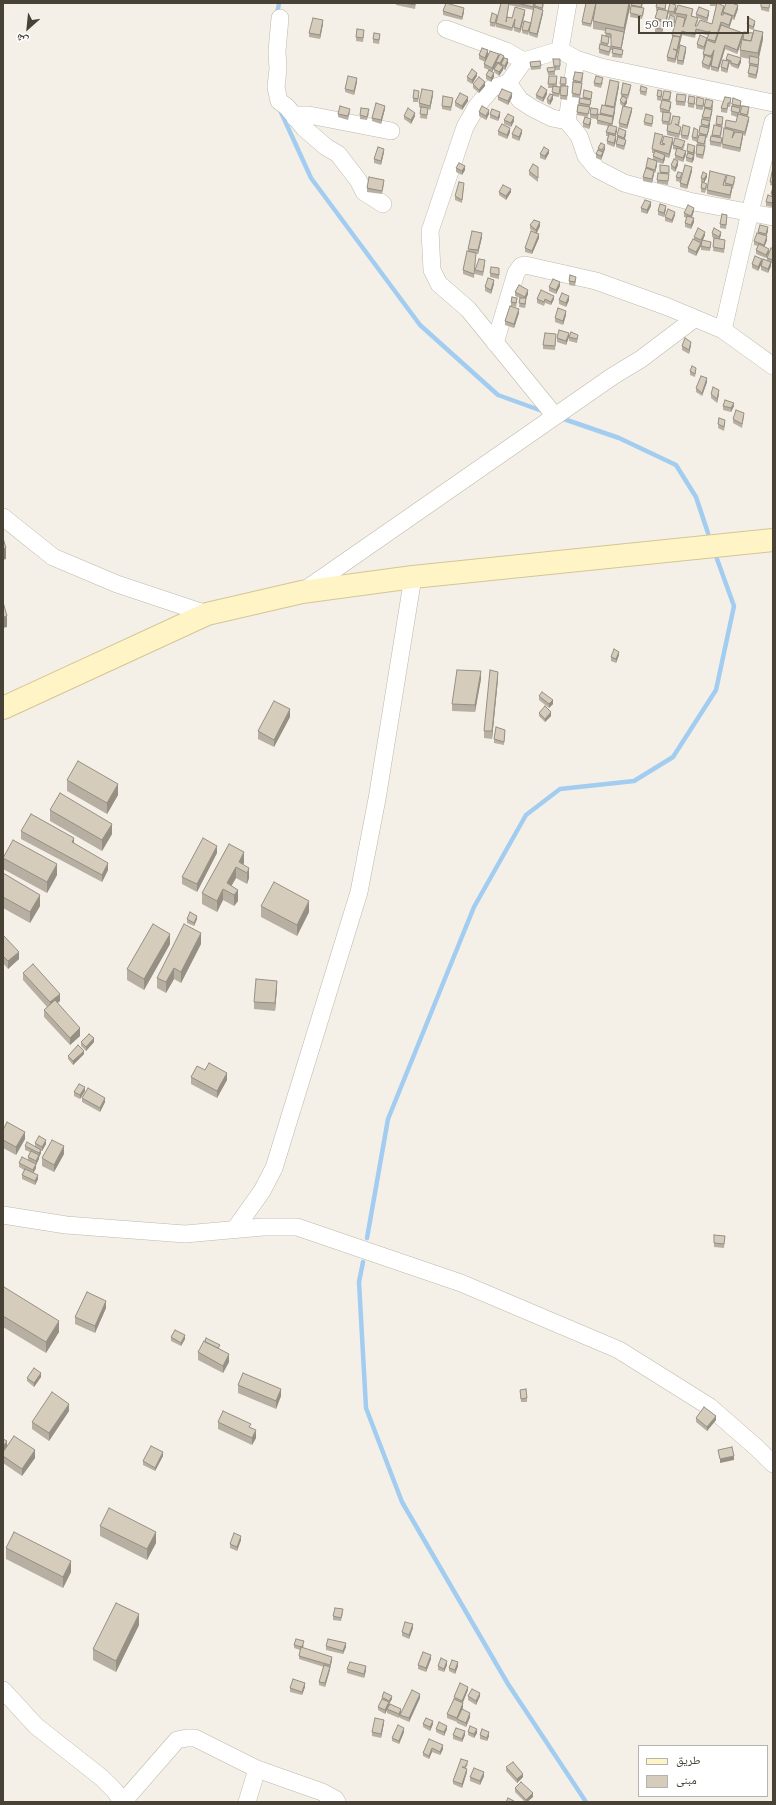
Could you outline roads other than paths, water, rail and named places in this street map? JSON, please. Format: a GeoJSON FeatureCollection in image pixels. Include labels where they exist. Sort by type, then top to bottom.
{"type":"FeatureCollection","features":[{"type":"Feature","properties":{"kind":"street"},"geometry":{"type":"LineString","coordinates":[[560,50],[568,3]]}},
{"type":"Feature","properties":{"kind":"street"},"geometry":{"type":"LineString","coordinates":[[280,18],[277,46],[278,69],[276,87],[279,101],[317,139],[338,154],[358,180],[364,192],[383,204]]}},
{"type":"Feature","properties":{"kind":"street"},"geometry":{"type":"LineString","coordinates":[[446,29],[506,51],[524,61]]}},
{"type":"Feature","properties":{"kind":"street"},"geometry":{"type":"LineString","coordinates":[[555,416],[468,309],[439,284],[435,279],[432,270],[430,231],[464,127],[483,97],[492,88],[508,83],[524,61],[560,50],[576,59],[601,67],[773,104]]}},
{"type":"Feature","properties":{"kind":"street"},"geometry":{"type":"LineString","coordinates":[[567,121],[576,59]]}},
{"type":"Feature","properties":{"kind":"street"},"geometry":{"type":"LineString","coordinates":[[508,83],[520,100],[532,108],[552,118],[567,121],[579,136],[586,156],[597,169],[624,183],[689,201],[773,217]]}},
{"type":"Feature","properties":{"kind":"street"},"geometry":{"type":"LineString","coordinates":[[295,118],[297,115],[309,115],[391,131]]}},
{"type":"Feature","properties":{"kind":"street"},"geometry":{"type":"LineString","coordinates":[[723,330],[750,212],[773,122]]}},
{"type":"Feature","properties":{"kind":"street"},"geometry":{"type":"LineString","coordinates":[[495,343],[516,273],[521,266],[525,265],[596,281],[668,307],[723,330],[773,366]]}},
{"type":"Feature","properties":{"kind":"street"},"geometry":{"type":"LineString","coordinates":[[302,592],[555,416],[622,370],[641,359],[694,319]]}},
{"type":"Feature","properties":{"kind":"street"},"geometry":{"type":"LineString","coordinates":[[3,517],[53,557],[118,584],[207,614]]}},
{"type":"Feature","properties":{"kind":"street"},"geometry":{"type":"LineString","coordinates":[[3,708],[207,614],[302,592],[413,577],[773,540]]}},
{"type":"Feature","properties":{"kind":"street"},"geometry":{"type":"LineString","coordinates":[[235,1230],[262,1191],[274,1168],[359,892],[377,799],[413,577]]}},
{"type":"Feature","properties":{"kind":"street"},"geometry":{"type":"LineString","coordinates":[[3,1215],[66,1225],[185,1234],[263,1227],[297,1227],[461,1283],[582,1333],[619,1350],[710,1407],[758,1448],[773,1464]]}},
{"type":"Feature","properties":{"kind":"street"},"geometry":{"type":"LineString","coordinates":[[4,1695],[36,1726],[102,1778],[115,1791],[122,1802],[178,1740],[195,1738],[257,1770],[322,1792],[335,1799],[337,1802]]}},
{"type":"Feature","properties":{"kind":"street"},"geometry":{"type":"LineString","coordinates":[[247,1802],[257,1770]]}},
{"type":"Feature","properties":{"kind":"waterway"},"geometry":{"type":"LineString","coordinates":[[277,15],[279,3]]}},
{"type":"Feature","properties":{"kind":"waterway"},"geometry":{"type":"LineString","coordinates":[[280,110],[311,178],[420,325],[498,395],[545,412]]}},
{"type":"Feature","properties":{"kind":"waterway"},"geometry":{"type":"LineString","coordinates":[[561,418],[619,438],[676,465],[696,497],[708,533]]}},
{"type":"Feature","properties":{"kind":"waterway"},"geometry":{"type":"LineString","coordinates":[[367,1238],[388,1119],[474,907],[526,815],[560,789],[634,781],[673,757],[716,690],[734,606],[717,559]]}},
{"type":"Feature","properties":{"kind":"waterway"},"geometry":{"type":"LineString","coordinates":[[363,1262],[359,1282],[366,1408],[402,1502],[508,1684],[586,1802]]}}]}
